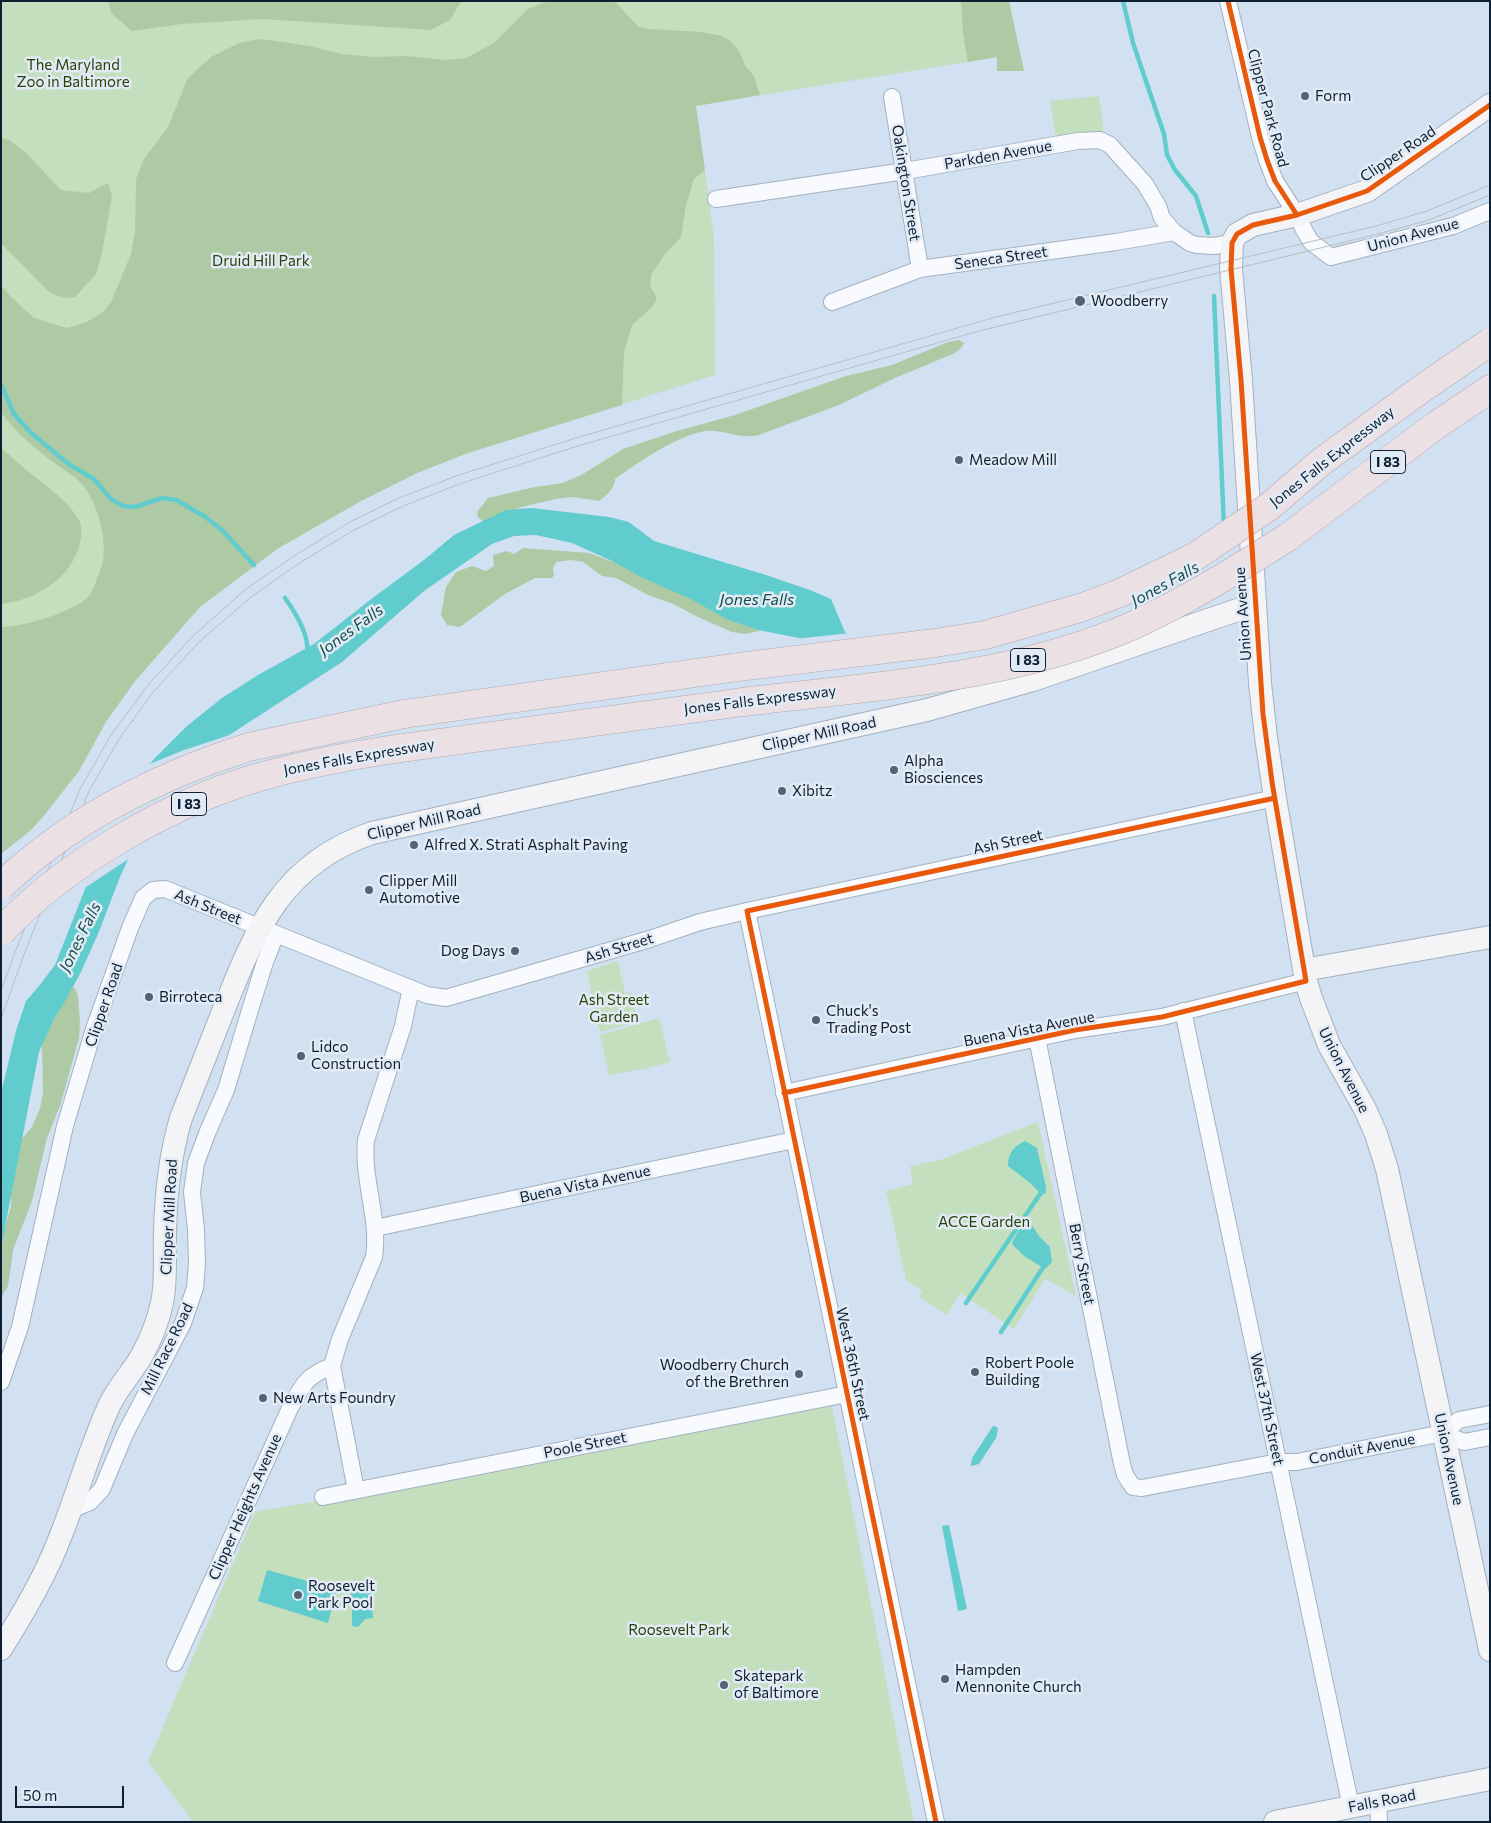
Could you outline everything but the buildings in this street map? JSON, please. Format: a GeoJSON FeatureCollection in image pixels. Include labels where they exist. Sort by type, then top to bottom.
{"type":"FeatureCollection","features":[{"type":"Feature","properties":{"kind":"highway","name":"Jones Falls Expressway"},"geometry":{"type":"LineString","coordinates":[[1,886],[37,854],[85,820],[140,790],[224,755],[248,748],[404,714],[984,635],[1072,611],[1120,593],[1196,556],[1262,512],[1321,462],[1490,342]]}},
{"type":"Feature","properties":{"kind":"highway","name":"Jones Falls Expressway"},"geometry":{"type":"LineString","coordinates":[[1,932],[44,891],[88,859],[134,831],[203,798],[278,772],[330,760],[409,746],[949,677],[1008,666],[1089,642],[1133,625],[1185,600],[1288,537],[1442,421],[1490,389]]}},
{"type":"Feature","properties":{"kind":"street","name":"Clipper Park Road"},"geometry":{"type":"LineString","coordinates":[[1228,1],[1267,160],[1275,181],[1297,215]]}},
{"type":"Feature","properties":{"kind":"street","name":"Oakington Street"},"geometry":{"type":"LineString","coordinates":[[892,97],[920,269]]}},
{"type":"Feature","properties":{"kind":"street","name":"Clipper Road"},"geometry":{"type":"LineString","coordinates":[[1217,245],[1244,229],[1297,215],[1367,191],[1490,105]]}},
{"type":"Feature","properties":{"kind":"street","name":"Parkden Avenue"},"geometry":{"type":"LineString","coordinates":[[716,199],[905,171],[1078,141],[1100,140],[1110,145],[1120,154],[1146,184],[1162,218],[1174,232],[1190,242],[1217,245]]}},
{"type":"Feature","properties":{"kind":"street","name":"Union Avenue"},"geometry":{"type":"LineString","coordinates":[[1297,215],[1311,242],[1331,257],[1453,226],[1490,211]]}},
{"type":"Feature","properties":{"kind":"street","name":"Seneca Street"},"geometry":{"type":"LineString","coordinates":[[832,302],[920,269],[1116,242],[1174,232]]}},
{"type":"Feature","properties":{"kind":"street","name":"Union Avenue"},"geometry":{"type":"LineString","coordinates":[[1217,245],[1231,269],[1241,380],[1263,714],[1305,975],[1313,1005],[1329,1045],[1365,1109],[1382,1152],[1490,1650]]}},
{"type":"Feature","properties":{"kind":"street","name":"Clipper Mill Road"},"geometry":{"type":"LineString","coordinates":[[1,1648],[31,1601],[45,1573],[62,1534],[109,1405],[142,1355],[155,1328],[162,1302],[166,1274],[168,1180],[174,1142],[181,1118],[237,976],[268,931],[280,896],[302,873],[334,850],[372,832],[927,710],[1042,677],[1255,604]]}},
{"type":"Feature","properties":{"kind":"street","name":"Ash Street"},"geometry":{"type":"LineString","coordinates":[[153,890],[165,889],[437,998],[453,996],[700,922],[1275,798]]}},
{"type":"Feature","properties":{"kind":"street","name":"Clipper Road"},"geometry":{"type":"LineString","coordinates":[[1,1382],[20,1327],[65,1126],[94,1029],[130,928],[143,898],[153,890]]}},
{"type":"Feature","properties":{"kind":"street","name":"West 36th Street"},"geometry":{"type":"LineString","coordinates":[[747,911],[936,1822]]}},
{"type":"Feature","properties":{"kind":"street","name":"Mill Race Road"},"geometry":{"type":"LineString","coordinates":[[69,1511],[90,1502],[102,1489],[128,1427],[183,1323],[195,1288],[197,1263],[196,1230],[192,1192],[196,1163],[226,1090],[253,1000],[268,931]]}},
{"type":"Feature","properties":{"kind":"street","name":"Buena Vista Avenue"},"geometry":{"type":"LineString","coordinates":[[784,1093],[1075,1030],[1138,1022],[1183,1012],[1305,975],[1490,937]]}},
{"type":"Feature","properties":{"kind":"street"},"geometry":{"type":"LineString","coordinates":[[356,1490],[332,1366],[340,1339],[374,1257],[376,1243],[375,1228],[364,1157],[366,1140],[403,1026],[411,988]]}},
{"type":"Feature","properties":{"kind":"street","name":"West 37th Street"},"geometry":{"type":"LineString","coordinates":[[1183,1012],[1351,1807]]}},
{"type":"Feature","properties":{"kind":"street","name":"Berry Street"},"geometry":{"type":"LineString","coordinates":[[1038,1038],[1122,1464],[1133,1487]]}},
{"type":"Feature","properties":{"kind":"street","name":"Buena Vista Avenue"},"geometry":{"type":"LineString","coordinates":[[375,1228],[794,1140]]}},
{"type":"Feature","properties":{"kind":"street","name":"Clipper Heights Avenue"},"geometry":{"type":"LineString","coordinates":[[175,1663],[299,1390],[314,1373],[332,1366]]}},
{"type":"Feature","properties":{"kind":"street","name":"Poole Street"},"geometry":{"type":"LineString","coordinates":[[323,1497],[847,1394]]}},
{"type":"Feature","properties":{"kind":"street","name":"Conduit Avenue"},"geometry":{"type":"LineString","coordinates":[[1133,1487],[1142,1488],[1278,1462],[1297,1462],[1443,1433],[1459,1420],[1490,1414]]}},
{"type":"Feature","properties":{"kind":"street"},"geometry":{"type":"LineString","coordinates":[[1443,1433],[1464,1442],[1490,1437]]}},
{"type":"Feature","properties":{"kind":"street","name":"Falls Road"},"geometry":{"type":"LineString","coordinates":[[1275,1822],[1351,1807],[1379,1812],[1490,1780]]}},
{"type":"Feature","properties":{"kind":"green space","name":"Druid Hill Park"},"geometry":{"type":"Polygon","coordinates":[[[1,1],[1009,1],[1024,71],[997,71],[997,57],[696,106],[714,238],[715,375],[468,453],[417,473],[361,501],[277,549],[200,607],[136,680],[107,720],[79,771],[1,839],[1,1]]]}},
{"type":"Feature","properties":{"kind":"green space"},"geometry":{"type":"Polygon","coordinates":[[[108,1],[461,1],[450,20],[431,30],[263,19],[182,24],[132,31],[111,13],[108,1]]]}},
{"type":"Feature","properties":{"kind":"green space","name":"Druid Hill Park"},"geometry":{"type":"Polygon","coordinates":[[[548,1],[614,1],[639,27],[701,32],[722,36],[738,49],[746,67],[754,76],[760,95],[696,106],[705,170],[694,179],[686,205],[681,237],[665,254],[651,275],[650,286],[656,296],[656,301],[632,325],[624,352],[622,405],[468,453],[417,473],[361,501],[277,549],[200,607],[136,680],[107,720],[79,771],[42,818],[30,831],[1,854],[1,627],[21,625],[58,614],[87,598],[93,589],[103,560],[104,541],[97,511],[83,485],[32,445],[12,426],[1,412],[1,285],[34,318],[67,328],[87,322],[104,311],[111,302],[131,254],[135,233],[136,179],[144,159],[168,127],[188,78],[211,57],[239,43],[260,39],[310,46],[341,54],[374,57],[406,56],[446,60],[466,58],[494,43],[528,9],[548,1]]]}},
{"type":"Feature","properties":{"kind":"green space"},"geometry":{"type":"Polygon","coordinates":[[[961,1],[1009,1],[1024,71],[997,71],[997,57],[968,62],[963,33],[961,1]]]}},
{"type":"Feature","properties":{"kind":"green space"},"geometry":{"type":"Polygon","coordinates":[[[1099,96],[1104,134],[1056,138],[1050,101],[1099,96]]]}},
{"type":"Feature","properties":{"kind":"green space"},"geometry":{"type":"Polygon","coordinates":[[[1,138],[9,140],[25,152],[61,190],[89,193],[108,183],[112,196],[102,253],[96,274],[75,297],[64,298],[50,293],[1,243],[1,138]]]}},
{"type":"Feature","properties":{"kind":"green space"},"geometry":{"type":"Polygon","coordinates":[[[959,340],[964,343],[955,353],[895,378],[839,405],[759,435],[746,436],[718,431],[705,431],[682,438],[658,450],[615,479],[612,489],[599,501],[573,497],[555,499],[522,507],[483,522],[478,517],[477,512],[488,498],[535,487],[563,483],[583,474],[623,449],[677,431],[735,415],[846,376],[892,365],[948,342],[959,340]]]}},
{"type":"Feature","properties":{"kind":"green space"},"geometry":{"type":"Polygon","coordinates":[[[1,448],[68,505],[81,525],[81,540],[76,556],[69,567],[51,585],[27,598],[1,604],[1,448]]]}},
{"type":"Feature","properties":{"kind":"green space"},"geometry":{"type":"Polygon","coordinates":[[[523,548],[589,553],[616,563],[760,629],[759,631],[745,634],[732,632],[673,604],[648,595],[616,578],[602,576],[583,562],[571,560],[556,562],[552,578],[535,578],[505,594],[460,627],[447,625],[441,615],[446,587],[456,572],[472,566],[486,571],[494,566],[493,555],[507,551],[514,554],[523,548]]]}},
{"type":"Feature","properties":{"kind":"green space","name":"Ash Street Garden"},"geometry":{"type":"Polygon","coordinates":[[[618,961],[625,994],[632,992],[637,1022],[600,1032],[587,971],[618,961]]]}},
{"type":"Feature","properties":{"kind":"green space"},"geometry":{"type":"Polygon","coordinates":[[[73,987],[78,996],[79,1038],[60,1106],[47,1138],[32,1201],[13,1250],[8,1286],[1,1298],[1,1241],[11,1206],[11,1186],[20,1141],[32,1127],[40,1108],[43,1093],[42,1042],[70,988],[73,987]]]}},
{"type":"Feature","properties":{"kind":"green space"},"geometry":{"type":"Polygon","coordinates":[[[659,1018],[670,1062],[609,1075],[600,1035],[659,1018]]]}},
{"type":"Feature","properties":{"kind":"green space","name":"ACCE Garden"},"geometry":{"type":"Polygon","coordinates":[[[1038,1122],[1076,1296],[1045,1279],[1014,1329],[960,1293],[947,1315],[919,1297],[922,1291],[906,1280],[886,1191],[913,1184],[910,1166],[940,1160],[1038,1122]]]}},
{"type":"Feature","properties":{"kind":"green space","name":"Roosevelt Park"},"geometry":{"type":"Polygon","coordinates":[[[832,1406],[914,1822],[193,1822],[148,1762],[255,1512],[544,1461],[832,1406]]]}},
{"type":"Feature","properties":{"kind":"water","name":"Jones Falls"},"geometry":{"type":"Polygon","coordinates":[[[1490,343],[1490,387],[1422,423],[1238,561],[1122,624],[1062,645],[933,674],[861,681],[843,678],[810,644],[799,638],[758,630],[726,619],[691,599],[572,543],[536,535],[514,536],[492,544],[424,591],[342,662],[220,741],[172,788],[142,829],[80,974],[54,1019],[39,1052],[1,1248],[1,1093],[16,1031],[26,1001],[55,965],[112,816],[153,760],[187,726],[222,698],[258,675],[314,644],[454,535],[506,510],[532,508],[609,517],[629,522],[654,541],[766,575],[831,599],[845,632],[852,637],[864,641],[882,643],[949,636],[998,625],[1093,597],[1149,577],[1210,547],[1256,515],[1297,477],[1429,377],[1490,343]]]}},
{"type":"Feature","properties":{"kind":"water"},"geometry":{"type":"Polygon","coordinates":[[[1025,1141],[1037,1148],[1046,1187],[1046,1193],[1042,1195],[1008,1166],[1012,1151],[1025,1141]]]}},
{"type":"Feature","properties":{"kind":"water"},"geometry":{"type":"Polygon","coordinates":[[[1029,1221],[1039,1236],[1050,1247],[1052,1262],[1045,1269],[1024,1256],[1012,1244],[1021,1227],[1029,1221]]]}},
{"type":"Feature","properties":{"kind":"water"},"geometry":{"type":"Polygon","coordinates":[[[993,1426],[997,1427],[998,1430],[996,1438],[979,1464],[971,1466],[972,1458],[993,1426]]]}},
{"type":"Feature","properties":{"kind":"water"},"geometry":{"type":"Polygon","coordinates":[[[949,1525],[967,1609],[958,1611],[942,1526],[949,1525]]]}},
{"type":"Feature","properties":{"kind":"water","name":"Roosevelt Park Pool"},"geometry":{"type":"Polygon","coordinates":[[[267,1570],[337,1589],[328,1623],[258,1601],[267,1570]]]}},
{"type":"Feature","properties":{"kind":"water"},"geometry":{"type":"Polygon","coordinates":[[[350,1587],[371,1591],[373,1618],[365,1619],[358,1627],[352,1626],[350,1587]]]}},
{"type":"Feature","properties":{"kind":"pier","name":"Jones Falls"},"geometry":{"type":"Polygon","coordinates":[[[1490,340],[1490,390],[1239,563],[1063,647],[842,680],[808,646],[795,639],[850,633],[864,639],[949,634],[1148,575],[1490,340]]]}},
{"type":"Feature","properties":{"kind":"pier"},"geometry":{"type":"Polygon","coordinates":[[[239,732],[222,743],[174,790],[145,830],[133,856],[83,889],[110,815],[145,766],[184,750],[239,732]]]}},
{"type":"Feature","properties":{"kind":"waterway"},"geometry":{"type":"LineString","coordinates":[[1123,1],[1133,43],[1164,134],[1167,155],[1175,170],[1196,196],[1208,233]]}},
{"type":"Feature","properties":{"kind":"waterway"},"geometry":{"type":"LineString","coordinates":[[1214,296],[1224,527]]}},
{"type":"Feature","properties":{"kind":"waterway"},"geometry":{"type":"LineString","coordinates":[[1,385],[14,414],[31,433],[70,465],[94,479],[111,499],[123,506],[135,507],[162,498],[176,500],[204,516],[222,530],[254,565]]}},
{"type":"Feature","properties":{"kind":"waterway"},"geometry":{"type":"LineString","coordinates":[[285,598],[304,632],[307,654]]}},
{"type":"Feature","properties":{"kind":"waterway"},"geometry":{"type":"LineString","coordinates":[[966,1303],[1040,1194]]}},
{"type":"Feature","properties":{"kind":"waterway"},"geometry":{"type":"LineString","coordinates":[[1001,1332],[1042,1269]]}},
{"type":"Feature","properties":{"kind":"tram line"},"geometry":{"type":"LineString","coordinates":[[1,991],[80,789],[111,735],[149,684],[193,636],[246,589],[297,554],[350,522],[399,498],[459,475],[579,437],[996,317],[1376,226],[1427,211],[1490,185]]}},
{"type":"Feature","properties":{"kind":"tram line"},"geometry":{"type":"LineString","coordinates":[[1,1019],[23,957],[89,791],[119,739],[154,691],[199,642],[251,597],[301,562],[354,530],[403,506],[462,483],[581,445],[979,331],[1429,220],[1490,195]]}},
{"type":"Feature","properties":{"kind":"cycle path"},"geometry":{"type":"LineString","coordinates":[[1228,1],[1267,160],[1275,181],[1297,215]]}},
{"type":"Feature","properties":{"kind":"cycle path"},"geometry":{"type":"LineString","coordinates":[[784,1093],[1075,1030],[1162,1017],[1306,981],[1272,782],[1263,714],[1241,380],[1231,269],[1232,243],[1237,234],[1253,225],[1297,215],[1367,191],[1490,105]]}},
{"type":"Feature","properties":{"kind":"cycle path"},"geometry":{"type":"LineString","coordinates":[[936,1822],[747,911],[1275,798]]}},
{"type":"Feature","properties":{"kind":"place","name":"Form"},"geometry":{"type":"Point","coordinates":[1305,96]}},
{"type":"Feature","properties":{"kind":"place","name":"Woodberry"},"geometry":{"type":"Point","coordinates":[1080,301]}},
{"type":"Feature","properties":{"kind":"place","name":"Meadow Mill"},"geometry":{"type":"Point","coordinates":[959,460]}},
{"type":"Feature","properties":{"kind":"place","name":"Alpha Biosciences"},"geometry":{"type":"Point","coordinates":[894,770]}},
{"type":"Feature","properties":{"kind":"place","name":"Xibitz"},"geometry":{"type":"Point","coordinates":[782,791]}},
{"type":"Feature","properties":{"kind":"place","name":"Alfred X. Strati Asphalt Paving"},"geometry":{"type":"Point","coordinates":[414,845]}},
{"type":"Feature","properties":{"kind":"place","name":"Clipper Mill Automotive"},"geometry":{"type":"Point","coordinates":[369,890]}},
{"type":"Feature","properties":{"kind":"place","name":"Dog Days"},"geometry":{"type":"Point","coordinates":[515,951]}},
{"type":"Feature","properties":{"kind":"place","name":"Birroteca"},"geometry":{"type":"Point","coordinates":[149,997]}},
{"type":"Feature","properties":{"kind":"place","name":"Chuck's Trading Post"},"geometry":{"type":"Point","coordinates":[816,1020]}},
{"type":"Feature","properties":{"kind":"place","name":"Lidco Construction"},"geometry":{"type":"Point","coordinates":[301,1056]}},
{"type":"Feature","properties":{"kind":"place","name":"Robert Poole Building"},"geometry":{"type":"Point","coordinates":[975,1372]}},
{"type":"Feature","properties":{"kind":"place","name":"Woodberry Church of the Brethren"},"geometry":{"type":"Point","coordinates":[799,1374]}},
{"type":"Feature","properties":{"kind":"place","name":"New Arts Foundry"},"geometry":{"type":"Point","coordinates":[263,1398]}},
{"type":"Feature","properties":{"kind":"place","name":"Roosevelt Park Pool"},"geometry":{"type":"Point","coordinates":[298,1595]}},
{"type":"Feature","properties":{"kind":"place","name":"Hampden Mennonite Church"},"geometry":{"type":"Point","coordinates":[945,1679]}},
{"type":"Feature","properties":{"kind":"place","name":"Skatepark of Baltimore"},"geometry":{"type":"Point","coordinates":[724,1685]}},
{"type":"Feature","properties":{"kind":"park label","name":"The Maryland Zoo in Baltimore"},"geometry":{"type":"Point","coordinates":[73,74]}}]}
